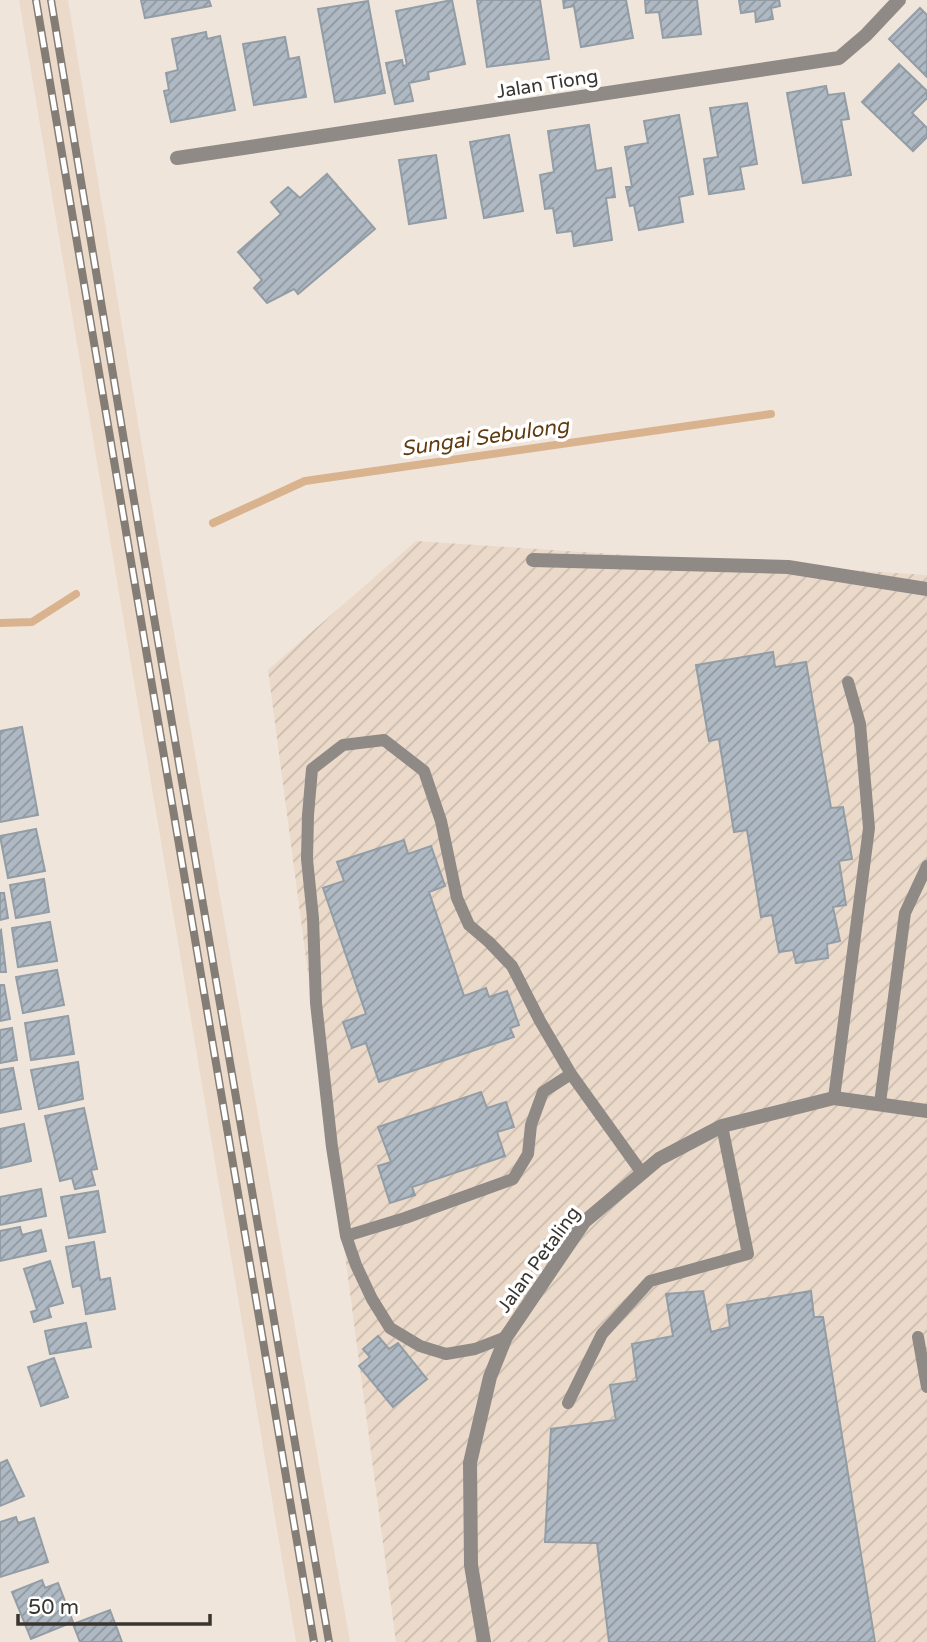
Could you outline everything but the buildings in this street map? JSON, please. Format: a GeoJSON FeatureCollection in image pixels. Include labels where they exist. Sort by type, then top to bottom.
{"type":"FeatureCollection","features":[{"type":"Feature","properties":{"kind":"street","name":"Jalan Tiong"},"geometry":{"type":"LineString","coordinates":[[177,158],[839,58],[866,36],[899,0]]}},
{"type":"Feature","properties":{"kind":"street"},"geometry":{"type":"LineString","coordinates":[[533,560],[788,567],[927,589]]}},
{"type":"Feature","properties":{"kind":"street","name":"Jalan Petaling"},"geometry":{"type":"LineString","coordinates":[[484,1642],[471,1565],[470,1463],[490,1377],[506,1337],[584,1222],[659,1159],[722,1126],[834,1098],[927,1111]]}},
{"type":"Feature","properties":{"kind":"lane"},"geometry":{"type":"LineString","coordinates":[[834,1098],[869,828],[860,724],[848,682]]}},
{"type":"Feature","properties":{"kind":"lane"},"geometry":{"type":"LineString","coordinates":[[506,1337],[475,1349],[446,1354],[420,1346],[390,1328],[372,1299],[346,1236],[332,1147],[316,1003],[313,918],[307,859],[312,769],[343,745],[384,740],[424,771],[441,821],[457,898],[468,925],[512,966],[571,1074],[642,1174]]}},
{"type":"Feature","properties":{"kind":"lane"},"geometry":{"type":"LineString","coordinates":[[880,1103],[905,913],[927,866]]}},
{"type":"Feature","properties":{"kind":"lane"},"geometry":{"type":"LineString","coordinates":[[346,1236],[513,1179],[528,1154],[531,1125],[542,1091],[571,1074]]}},
{"type":"Feature","properties":{"kind":"lane"},"geometry":{"type":"LineString","coordinates":[[568,1404],[601,1334],[650,1281],[748,1254],[722,1126]]}},
{"type":"Feature","properties":{"kind":"lane"},"geometry":{"type":"LineString","coordinates":[[918,1337],[927,1387]]}},
{"type":"Feature","properties":{"kind":"shaded area"},"geometry":{"type":"Polygon","coordinates":[[[19,0],[68,0],[151,501],[350,1642],[296,1642],[19,0]]]}},
{"type":"Feature","properties":{"kind":"shaded area"},"geometry":{"type":"Polygon","coordinates":[[[416,541],[927,575],[927,1642],[396,1642],[268,670],[416,541]]]}},
{"type":"Feature","properties":{"kind":"waterway","name":"Sungai Sebulong"},"geometry":{"type":"LineString","coordinates":[[213,523],[305,481],[771,414]]}},
{"type":"Feature","properties":{"kind":"waterway","name":"Sungai Sebulong"},"geometry":{"type":"LineString","coordinates":[[0,623],[32,622],[76,594]]}},
{"type":"Feature","properties":{"kind":"railway"},"geometry":{"type":"LineString","coordinates":[[36,0],[314,1642]]}},
{"type":"Feature","properties":{"kind":"railway"},"geometry":{"type":"LineString","coordinates":[[51,0],[329,1642]]}}]}
